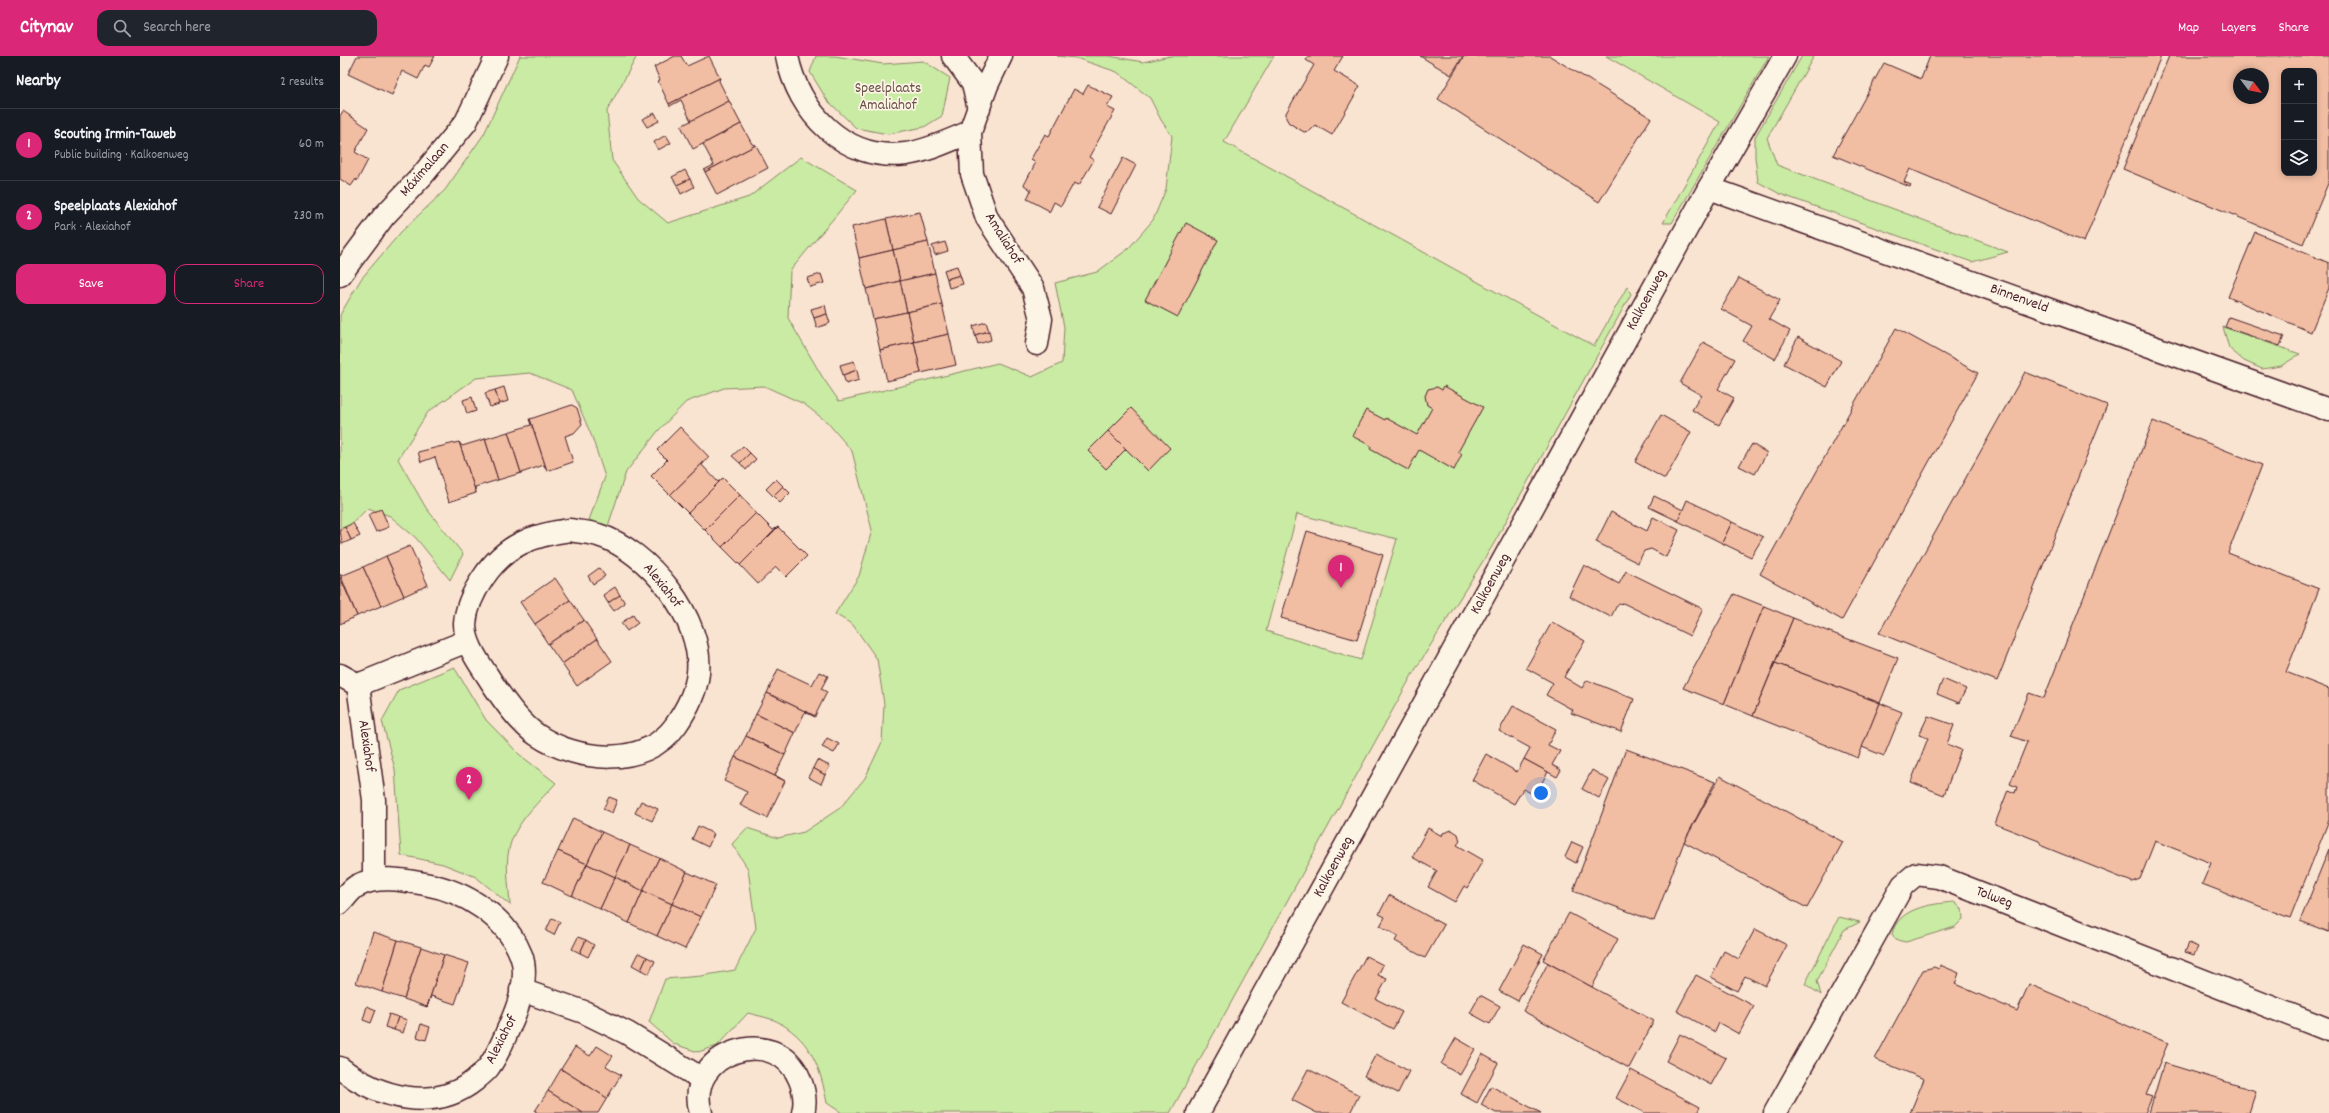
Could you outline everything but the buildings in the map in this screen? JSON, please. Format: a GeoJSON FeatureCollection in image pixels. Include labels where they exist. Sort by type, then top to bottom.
{"type":"FeatureCollection","features":[{"type":"Feature","properties":{"kind":"street","name":"Máximalaan"},"geometry":{"type":"LineString","coordinates":[[340,275],[384,216],[421,177],[466,122],[498,56]]}},
{"type":"Feature","properties":{"kind":"street"},"geometry":{"type":"LineString","coordinates":[[787,56],[790,73],[812,116],[832,134],[856,147],[879,153],[906,154],[970,132]]}},
{"type":"Feature","properties":{"kind":"street"},"geometry":{"type":"LineString","coordinates":[[953,56],[973,83],[979,109]]}},
{"type":"Feature","properties":{"kind":"street","name":"Amaliahof"},"geometry":{"type":"LineString","coordinates":[[1001,56],[970,132],[972,174],[987,218],[1032,288],[1041,319],[1037,344]]}},
{"type":"Feature","properties":{"kind":"street","name":"Kalkoenweg"},"geometry":{"type":"LineString","coordinates":[[1198,1113],[1709,188],[1785,56]]}},
{"type":"Feature","properties":{"kind":"street","name":"Binnenveld"},"geometry":{"type":"LineString","coordinates":[[1709,188],[2329,410]]}},
{"type":"Feature","properties":{"kind":"street","name":"Alexiahof"},"geometry":{"type":"LineString","coordinates":[[570,530],[598,535],[620,546],[644,561],[663,582],[680,605],[691,629],[698,656],[698,672],[691,699],[675,726],[662,740],[641,752],[598,757],[556,746],[536,734],[499,694],[467,641],[465,625],[466,611],[478,586],[499,557],[526,540],[570,530]]}},
{"type":"Feature","properties":{"kind":"street","name":"Alexiahof"},"geometry":{"type":"LineString","coordinates":[[374,879],[374,800],[349,680],[467,641]]}},
{"type":"Feature","properties":{"kind":"street","name":"Tolweg"},"geometry":{"type":"LineString","coordinates":[[1775,1113],[1903,885],[1916,874],[1939,877],[2329,1030]]}},
{"type":"Feature","properties":{"kind":"street","name":"Alexiahof"},"geometry":{"type":"LineString","coordinates":[[340,903],[356,886],[374,879],[408,881],[449,890],[474,902],[494,917],[508,933],[521,955],[524,978],[516,1011],[488,1068],[467,1087],[449,1096],[424,1102],[397,1098],[356,1080],[340,1068]]}},
{"type":"Feature","properties":{"kind":"street"},"geometry":{"type":"LineString","coordinates":[[521,990],[584,1012],[621,1030],[702,1079]]}},
{"type":"Feature","properties":{"kind":"street"},"geometry":{"type":"LineString","coordinates":[[700,1113],[700,1090],[702,1079],[723,1056],[742,1049],[763,1049],[782,1057],[797,1072],[804,1091],[803,1113]]}},
{"type":"Feature","properties":{"kind":"green space"},"geometry":{"type":"Polygon","coordinates":[[[520,56],[637,56],[607,111],[612,160],[638,198],[668,223],[749,197],[801,157],[857,190],[790,271],[788,318],[823,378],[839,401],[998,363],[1032,377],[1062,363],[1064,327],[1055,283],[1097,272],[1128,249],[1153,220],[1166,189],[1172,136],[1161,120],[1150,98],[1117,72],[1076,58],[1057,56],[1109,56],[1143,62],[1170,56],[1274,56],[1224,142],[1594,346],[1627,287],[1631,294],[1493,545],[1412,675],[1170,1113],[842,1113],[827,1103],[818,1068],[808,1048],[791,1031],[777,1021],[748,1013],[717,1046],[698,1052],[674,1044],[649,1022],[665,979],[701,976],[735,970],[756,928],[748,869],[732,844],[747,828],[778,838],[804,832],[840,808],[865,778],[882,742],[884,704],[877,659],[853,625],[835,614],[859,576],[872,530],[852,451],[827,422],[804,404],[764,386],[724,388],[686,402],[658,431],[626,472],[608,526],[589,520],[605,477],[592,437],[572,390],[530,373],[476,378],[428,412],[398,459],[426,508],[463,554],[450,580],[416,538],[390,516],[368,508],[340,535],[340,315],[361,279],[401,232],[445,190],[484,134],[520,56]],[[1297,514],[1266,631],[1361,660],[1397,539],[1297,514]]]}},
{"type":"Feature","properties":{"kind":"green space","name":"Speelplaats Amaliahof"},"geometry":{"type":"Polygon","coordinates":[[[816,56],[835,56],[883,64],[923,61],[950,78],[942,116],[924,127],[888,134],[856,128],[827,100],[810,72],[816,56]]]}},
{"type":"Feature","properties":{"kind":"green space"},"geometry":{"type":"Polygon","coordinates":[[[1606,56],[1769,56],[1672,223],[1663,223],[1720,122],[1606,56]]]}},
{"type":"Feature","properties":{"kind":"green space"},"geometry":{"type":"Polygon","coordinates":[[[1802,56],[1814,56],[1767,138],[1777,165],[2008,252],[1972,262],[1780,194],[1758,182],[1755,157],[1755,137],[1802,56]]]}},
{"type":"Feature","properties":{"kind":"green space"},"geometry":{"type":"Polygon","coordinates":[[[2223,327],[2300,354],[2281,366],[2262,369],[2244,361],[2229,348],[2223,327]]]}},
{"type":"Feature","properties":{"kind":"green space"},"geometry":{"type":"Polygon","coordinates":[[[454,667],[486,720],[520,755],[556,783],[525,818],[511,842],[507,865],[510,905],[476,877],[443,864],[401,855],[395,769],[382,721],[399,690],[454,667]]]}},
{"type":"Feature","properties":{"kind":"green space"},"geometry":{"type":"Polygon","coordinates":[[[1954,902],[1962,909],[1963,919],[1955,927],[1906,942],[1896,940],[1892,934],[1895,925],[1908,913],[1925,906],[1954,902]]]}},
{"type":"Feature","properties":{"kind":"green space"},"geometry":{"type":"Polygon","coordinates":[[[1839,917],[1860,922],[1844,930],[1817,981],[1821,995],[1805,984],[1839,917]]]}},
{"type":"Feature","properties":{"kind":"place","name":"Scouting Irmin-Taweb"},"geometry":{"type":"Point","coordinates":[1341,588]}},
{"type":"Feature","properties":{"kind":"place","name":"Speelplaats Alexiahof"},"geometry":{"type":"Point","coordinates":[469,800]}}]}
